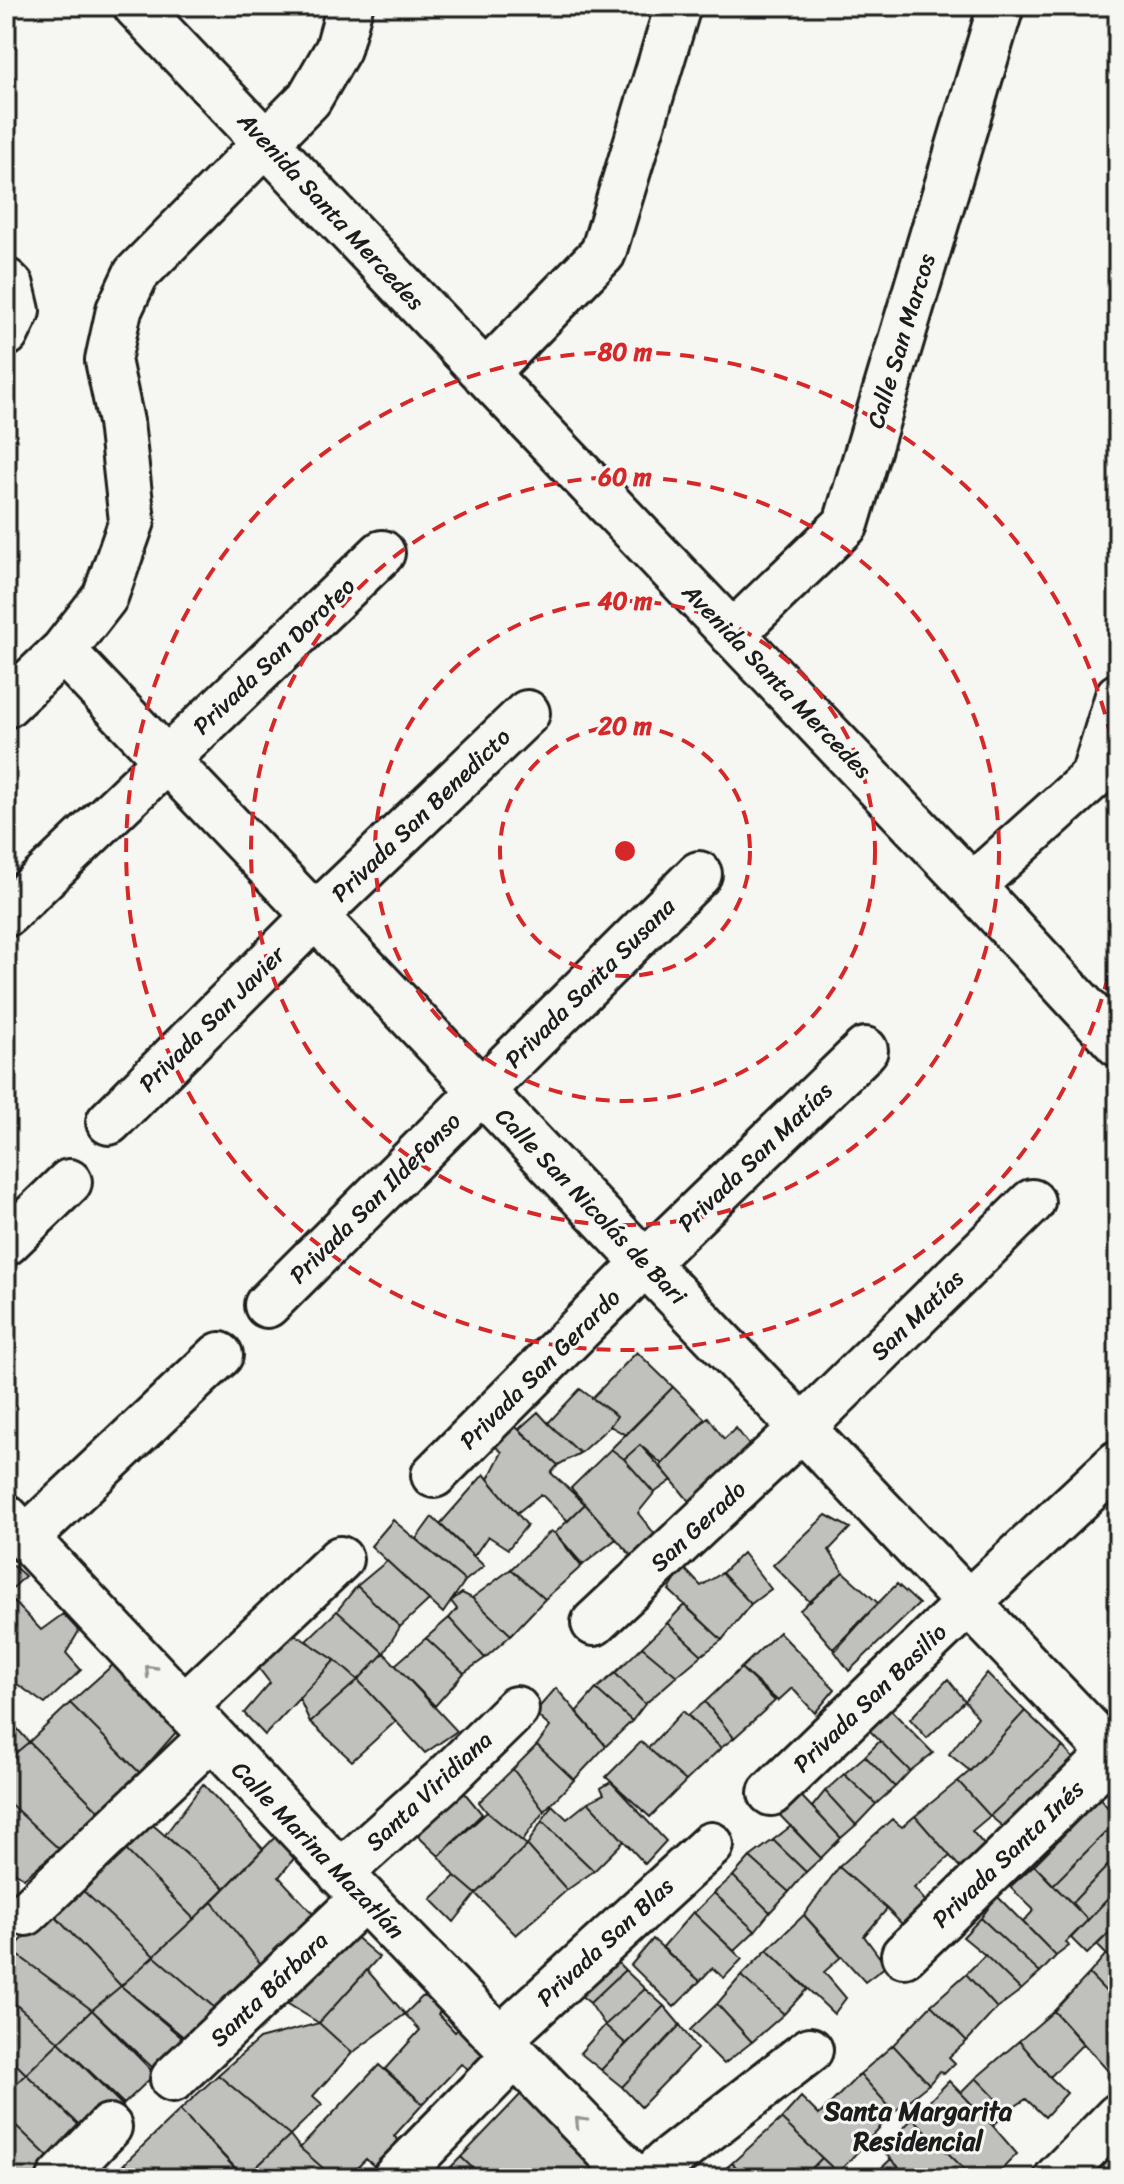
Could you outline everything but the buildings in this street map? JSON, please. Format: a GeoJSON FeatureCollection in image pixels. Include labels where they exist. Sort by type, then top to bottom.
{"type":"FeatureCollection","features":[{"type":"Feature","properties":{"kind":"street","name":"Avenida Santa Mercedes"},"geometry":{"type":"LineString","coordinates":[[136,6],[972,886],[1118,1044]]}},
{"type":"Feature","properties":{"kind":"street"},"geometry":{"type":"LineString","coordinates":[[6,705],[63,651],[105,597],[132,521],[121,422],[108,360],[119,310],[136,274],[309,99],[338,49],[350,6]]}},
{"type":"Feature","properties":{"kind":"street"},"geometry":{"type":"LineString","coordinates":[[485,374],[603,253],[678,6]]}},
{"type":"Feature","properties":{"kind":"street","name":"Calle San Marcos"},"geometry":{"type":"LineString","coordinates":[[732,634],[846,524],[1001,6]]}},
{"type":"Feature","properties":{"kind":"street"},"geometry":{"type":"LineString","coordinates":[[6,281],[11,286],[17,311],[6,334]]}},
{"type":"Feature","properties":{"kind":"street","name":"Privada San Doroteo"},"geometry":{"type":"LineString","coordinates":[[6,914],[382,553]]}},
{"type":"Feature","properties":{"kind":"street","name":"Calle San Nicolás de Bari"},"geometry":{"type":"LineString","coordinates":[[63,651],[968,1603],[1116,1754]]}},
{"type":"Feature","properties":{"kind":"street"},"geometry":{"type":"LineString","coordinates":[[972,886],[1093,777],[1118,696]]}},
{"type":"Feature","properties":{"kind":"street","name":"Privada San Benedicto"},"geometry":{"type":"LineString","coordinates":[[315,916],[527,713]]}},
{"type":"Feature","properties":{"kind":"street","name":"Privada Santa Susana"},"geometry":{"type":"LineString","coordinates":[[482,1091],[699,874]]}},
{"type":"Feature","properties":{"kind":"street","name":"Privada San Javier"},"geometry":{"type":"LineString","coordinates":[[109,1122],[315,916]]}},
{"type":"Feature","properties":{"kind":"street","name":"Privada San Matías"},"geometry":{"type":"LineString","coordinates":[[645,1263],[865,1050]]}},
{"type":"Feature","properties":{"kind":"street","name":"Privada San Ildefonso"},"geometry":{"type":"LineString","coordinates":[[267,1305],[482,1091]]}},
{"type":"Feature","properties":{"kind":"street"},"geometry":{"type":"LineString","coordinates":[[6,1243],[69,1182]]}},
{"type":"Feature","properties":{"kind":"street","name":"San Matías"},"geometry":{"type":"LineString","coordinates":[[802,1428],[1032,1202]]}},
{"type":"Feature","properties":{"kind":"street","name":"Privada San Gerardo"},"geometry":{"type":"LineString","coordinates":[[434,1475],[645,1263]]}},
{"type":"Feature","properties":{"kind":"street"},"geometry":{"type":"LineString","coordinates":[[16,1528],[220,1355]]}},
{"type":"Feature","properties":{"kind":"street","name":"San Gerado"},"geometry":{"type":"LineString","coordinates":[[594,1623],[802,1428]]}},
{"type":"Feature","properties":{"kind":"street","name":"Privada San Basilio"},"geometry":{"type":"LineString","coordinates":[[771,1793],[1118,1463]]}},
{"type":"Feature","properties":{"kind":"street","name":"Calle Marina Mazatlán"},"geometry":{"type":"LineString","coordinates":[[16,1528],[352,1886],[634,2178]]}},
{"type":"Feature","properties":{"kind":"street"},"geometry":{"type":"LineString","coordinates":[[26,1913],[340,1559]]}},
{"type":"Feature","properties":{"kind":"street","name":"Santa Viridiana"},"geometry":{"type":"LineString","coordinates":[[352,1886],[446,1778],[516,1709]]}},
{"type":"Feature","properties":{"kind":"street","name":"Privada Santa Inés"},"geometry":{"type":"LineString","coordinates":[[904,1955],[1116,1754]]}},
{"type":"Feature","properties":{"kind":"street","name":"Privada San Blas"},"geometry":{"type":"LineString","coordinates":[[395,2178],[507,2047],[711,1845]]}},
{"type":"Feature","properties":{"kind":"street","name":"Santa Bárbara"},"geometry":{"type":"LineString","coordinates":[[173,2079],[352,1886]]}},
{"type":"Feature","properties":{"kind":"street"},"geometry":{"type":"LineString","coordinates":[[649,2178],[810,2050]]}},
{"type":"Feature","properties":{"kind":"street"},"geometry":{"type":"LineString","coordinates":[[1057,2178],[1118,2116]]}},
{"type":"Feature","properties":{"kind":"street"},"geometry":{"type":"LineString","coordinates":[[60,2178],[109,2127]]}},
{"type":"Feature","properties":{"kind":"district","name":"Santa Margarita Residencial"},"geometry":{"type":"Point","coordinates":[918,2126]}}]}
